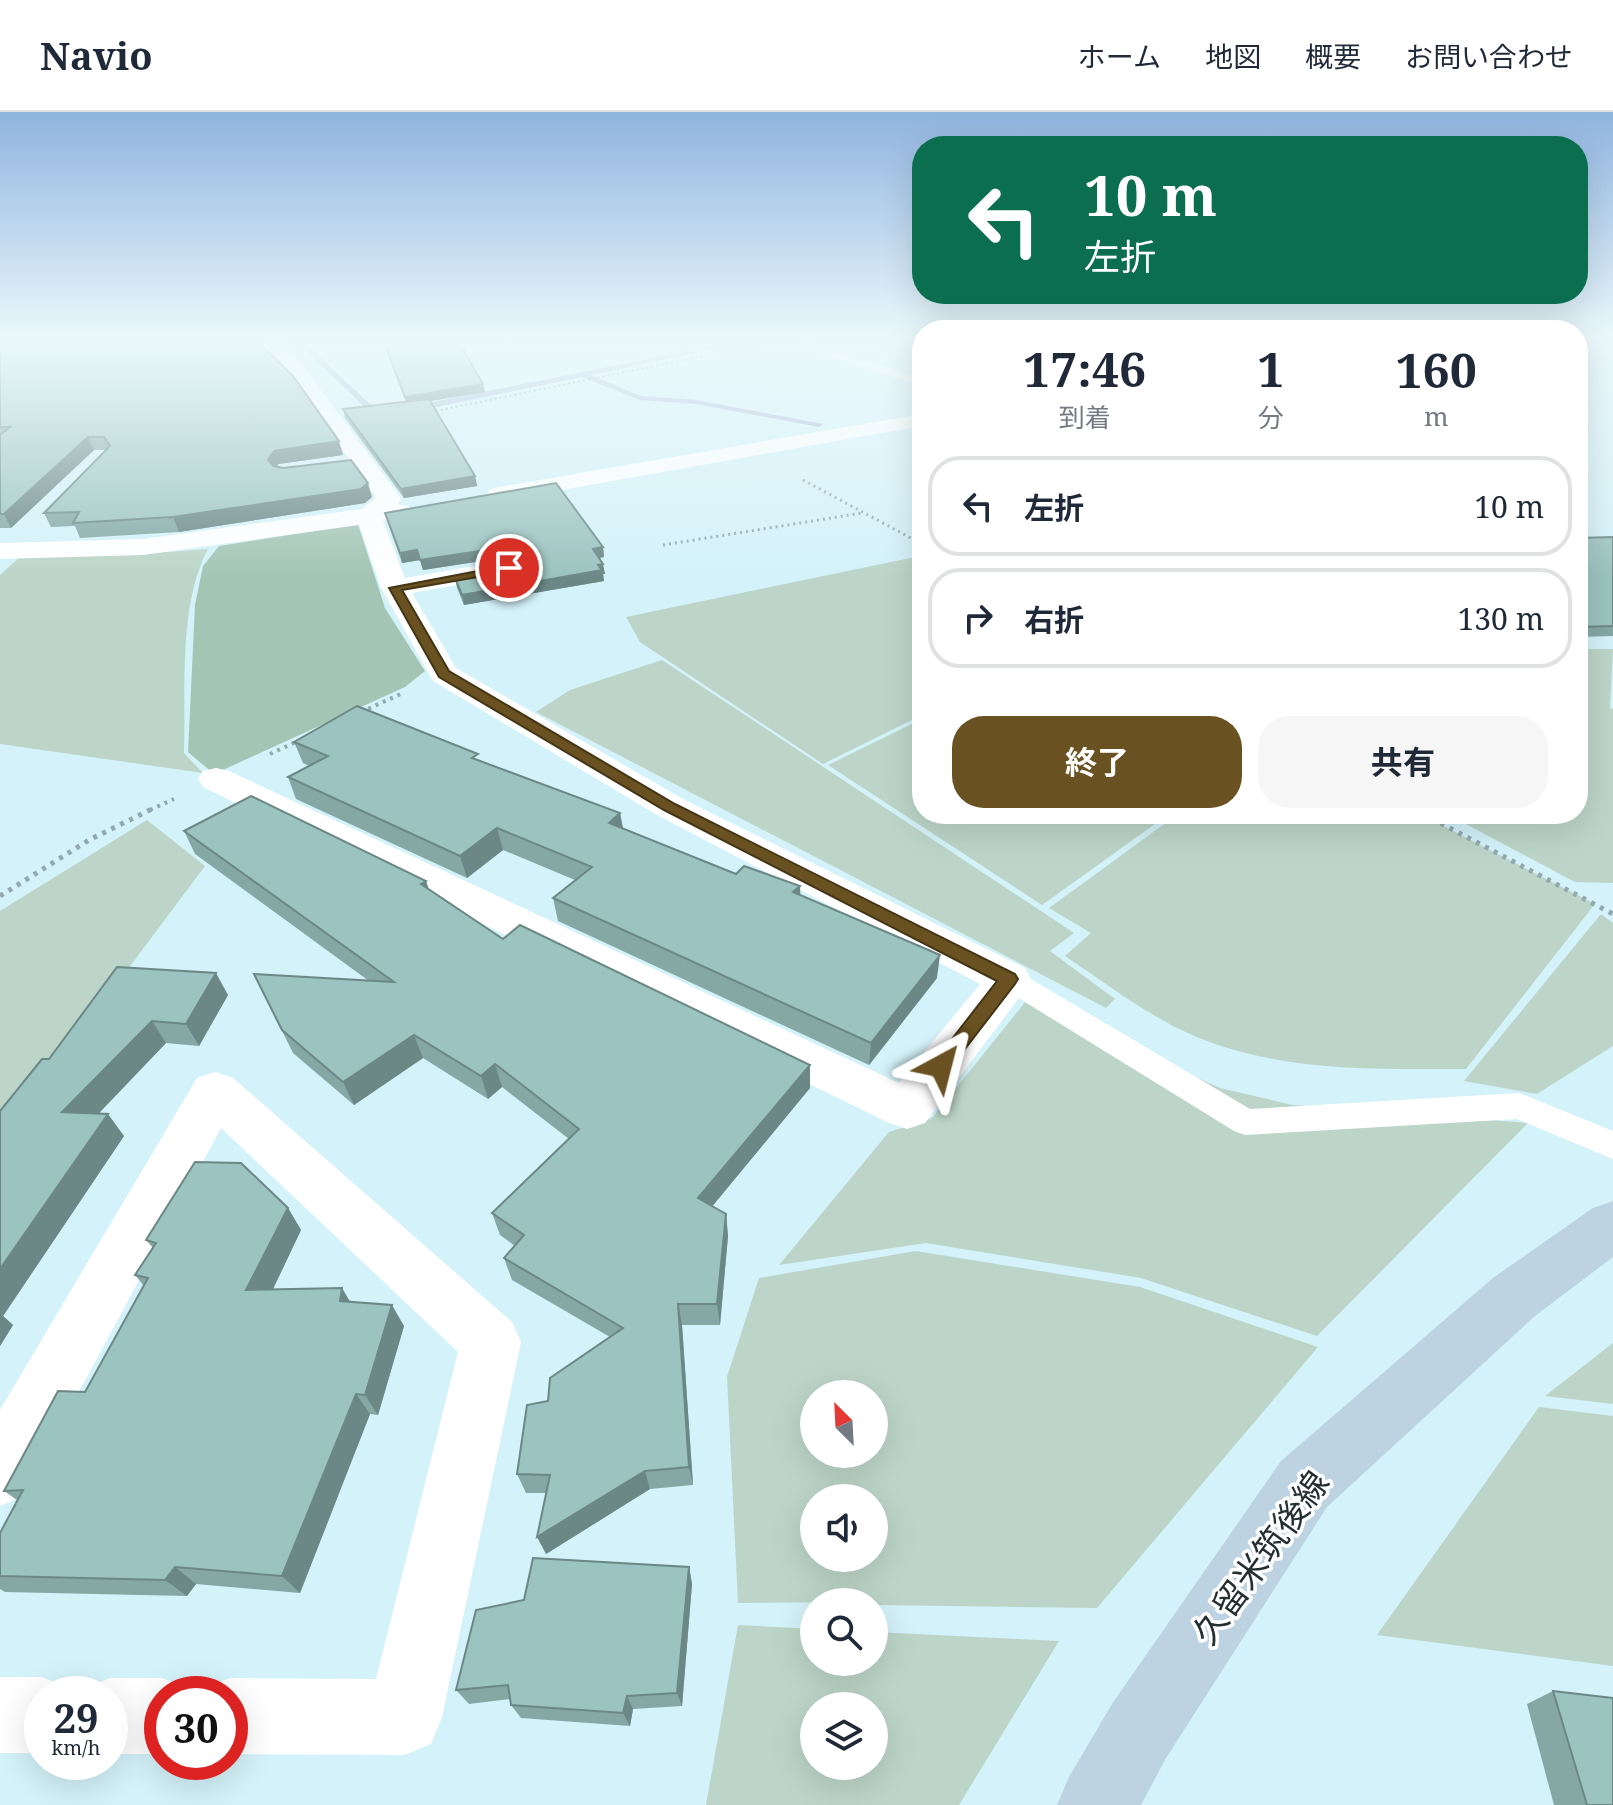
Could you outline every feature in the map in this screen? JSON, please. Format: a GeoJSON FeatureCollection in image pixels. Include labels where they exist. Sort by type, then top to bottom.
{"type":"FeatureCollection","features":[{"type":"Feature","properties":{"kind":"main road","name":"久留米筑後線"},"geometry":{"type":"LineString","coordinates":[[1097,1805],[1139,1731],[1304,1484],[1514,1297],[1613,1225]]}},
{"type":"Feature","properties":{"kind":"street"},"geometry":{"type":"LineString","coordinates":[[333,421],[389,499],[369,516]]}},
{"type":"Feature","properties":{"kind":"street"},"geometry":{"type":"LineString","coordinates":[[478,497],[912,422]]}},
{"type":"Feature","properties":{"kind":"street"},"geometry":{"type":"LineString","coordinates":[[332,466],[362,462]]}},
{"type":"Feature","properties":{"kind":"street"},"geometry":{"type":"LineString","coordinates":[[4,551],[143,547],[255,534],[416,508]]}},
{"type":"Feature","properties":{"kind":"street"},"geometry":{"type":"LineString","coordinates":[[216,779],[907,1109],[1009,979],[670,807],[444,674],[395,588],[369,516]]}},
{"type":"Feature","properties":{"kind":"street"},"geometry":{"type":"LineString","coordinates":[[4,551],[29,531]]}},
{"type":"Feature","properties":{"kind":"street"},"geometry":{"type":"LineString","coordinates":[[395,588],[509,568]]}},
{"type":"Feature","properties":{"kind":"street"},"geometry":{"type":"LineString","coordinates":[[0,1473],[215,1092],[491,1342],[404,1717],[248,1716]]}},
{"type":"Feature","properties":{"kind":"street"},"geometry":{"type":"LineString","coordinates":[[0,1715],[24,1715]]}},
{"type":"Feature","properties":{"kind":"lane"},"geometry":{"type":"LineString","coordinates":[[1009,979],[1245,1122],[1519,1106],[1613,1145]]}},
{"type":"Feature","properties":{"kind":"path"},"geometry":{"type":"LineString","coordinates":[[340,431],[388,421]]}},
{"type":"Feature","properties":{"kind":"path"},"geometry":{"type":"LineString","coordinates":[[741,452],[912,539]]}},
{"type":"Feature","properties":{"kind":"path"},"geometry":{"type":"LineString","coordinates":[[663,545],[863,512]]}},
{"type":"Feature","properties":{"kind":"path"},"geometry":{"type":"LineString","coordinates":[[1442,824],[1613,914]]}},
{"type":"Feature","properties":{"kind":"green space"},"geometry":{"type":"Polygon","coordinates":[[[358,524],[385,608],[425,671],[405,687],[214,774],[188,752],[195,605],[203,566],[219,546],[358,524]]]}},
{"type":"Feature","properties":{"kind":"green space"},"geometry":{"type":"Polygon","coordinates":[[[208,549],[192,596],[185,676],[184,753],[203,773],[0,744],[0,575],[21,556],[125,555],[208,549]]]}},
{"type":"Feature","properties":{"kind":"green space"},"geometry":{"type":"Polygon","coordinates":[[[912,558],[912,720],[823,764],[640,642],[626,617],[912,558]]]}},
{"type":"Feature","properties":{"kind":"green space"},"geometry":{"type":"Polygon","coordinates":[[[1588,649],[1613,649],[1610,708],[1613,709],[1613,883],[1575,882],[1466,824],[1588,824],[1588,649]]]}},
{"type":"Feature","properties":{"kind":"green space"},"geometry":{"type":"Polygon","coordinates":[[[662,660],[1074,933],[1050,951],[1115,999],[1106,1008],[536,712],[570,690],[662,660]]]}},
{"type":"Feature","properties":{"kind":"green space"},"geometry":{"type":"Polygon","coordinates":[[[912,724],[912,820],[828,765],[912,724]]]}},
{"type":"Feature","properties":{"kind":"green space"},"geometry":{"type":"Polygon","coordinates":[[[147,820],[205,866],[0,1140],[0,911],[147,820]]]}},
{"type":"Feature","properties":{"kind":"green space"},"geometry":{"type":"Polygon","coordinates":[[[918,824],[1155,824],[1042,905],[918,824]]]}},
{"type":"Feature","properties":{"kind":"green space"},"geometry":{"type":"Polygon","coordinates":[[[1164,824],[1439,824],[1595,904],[1466,1069],[1316,1065],[1244,1053],[1208,1041],[1173,1026],[1065,956],[1091,933],[1049,908],[1164,824]]]}},
{"type":"Feature","properties":{"kind":"green space"},"geometry":{"type":"Polygon","coordinates":[[[1601,914],[1613,923],[1613,1046],[1537,1094],[1464,1081],[1601,914]]]}},
{"type":"Feature","properties":{"kind":"green space"},"geometry":{"type":"Polygon","coordinates":[[[1026,1001],[1220,1088],[1293,1105],[1528,1123],[1317,1336],[1141,1278],[926,1243],[779,1265],[889,1132],[932,1118],[1026,1001]]]}},
{"type":"Feature","properties":{"kind":"green space"},"geometry":{"type":"Polygon","coordinates":[[[916,1251],[1140,1287],[1318,1347],[1097,1608],[888,1605],[888,1588],[800,1588],[800,1603],[738,1603],[727,1377],[759,1278],[916,1251]]]}},
{"type":"Feature","properties":{"kind":"green space"},"geometry":{"type":"Polygon","coordinates":[[[1613,1343],[1613,1404],[1545,1396],[1613,1343]]]}},
{"type":"Feature","properties":{"kind":"green space"},"geometry":{"type":"Polygon","coordinates":[[[1539,1407],[1613,1416],[1613,1666],[1377,1635],[1539,1407]]]}},
{"type":"Feature","properties":{"kind":"green space"},"geometry":{"type":"Polygon","coordinates":[[[738,1625],[800,1628],[800,1676],[888,1676],[888,1633],[1059,1641],[959,1805],[706,1805],[738,1625]]]}},
{"type":"Feature","properties":{"kind":"building"},"geometry":{"type":"Polygon","coordinates":[[[0,421],[325,421],[339,441],[274,451],[268,460],[274,466],[283,468],[351,460],[368,483],[361,489],[173,517],[73,523],[79,512],[44,513],[110,446],[104,437],[88,437],[4,514],[0,514],[0,435],[10,427],[0,427],[0,421]]]}},
{"type":"Feature","properties":{"kind":"building"},"geometry":{"type":"Polygon","coordinates":[[[352,421],[442,421],[475,476],[401,489],[352,421]]]}},
{"type":"Feature","properties":{"kind":"building"},"geometry":{"type":"Polygon","coordinates":[[[556,483],[603,547],[593,549],[603,564],[598,565],[602,570],[462,595],[455,578],[518,567],[524,560],[520,550],[506,547],[420,560],[417,550],[400,553],[385,513],[556,483]]]}},
{"type":"Feature","properties":{"kind":"building"},"geometry":{"type":"Polygon","coordinates":[[[1613,537],[1613,626],[1588,627],[1588,538],[1613,537]]]}},
{"type":"Feature","properties":{"kind":"building"},"geometry":{"type":"Polygon","coordinates":[[[357,706],[478,754],[472,758],[620,813],[609,823],[736,874],[744,866],[800,886],[793,892],[940,955],[871,1043],[553,898],[592,867],[497,828],[460,856],[288,777],[328,756],[294,742],[357,706]]]}},
{"type":"Feature","properties":{"kind":"building"},"geometry":{"type":"Polygon","coordinates":[[[251,796],[426,881],[421,884],[503,939],[520,925],[810,1065],[698,1198],[726,1214],[717,1304],[678,1304],[689,1467],[645,1471],[537,1537],[550,1475],[517,1474],[527,1405],[548,1401],[550,1378],[623,1328],[504,1258],[524,1235],[492,1213],[579,1129],[495,1064],[481,1076],[414,1035],[343,1082],[282,1030],[254,974],[394,982],[184,831],[251,796]]]}},
{"type":"Feature","properties":{"kind":"building"},"geometry":{"type":"Polygon","coordinates":[[[117,967],[216,973],[186,1024],[152,1021],[62,1112],[108,1114],[0,1269],[0,1111],[42,1059],[49,1059],[117,967]]]}},
{"type":"Feature","properties":{"kind":"building"},"geometry":{"type":"Polygon","coordinates":[[[195,1162],[241,1163],[288,1208],[246,1290],[342,1288],[340,1301],[392,1305],[365,1395],[356,1394],[282,1576],[175,1567],[165,1580],[0,1576],[0,1533],[23,1490],[4,1491],[58,1391],[85,1392],[148,1278],[135,1275],[156,1243],[146,1240],[195,1162]]]}},
{"type":"Feature","properties":{"kind":"building"},"geometry":{"type":"Polygon","coordinates":[[[533,1558],[689,1567],[677,1693],[627,1696],[623,1713],[511,1705],[508,1685],[456,1690],[476,1610],[524,1600],[533,1558]]]}},
{"type":"Feature","properties":{"kind":"building"},"geometry":{"type":"Polygon","coordinates":[[[1553,1691],[1613,1698],[1613,1805],[1587,1805],[1553,1691]]]}},
{"type":"Feature","properties":{"kind":"waterway"},"geometry":{"type":"LineString","coordinates":[[802,421],[819,424]]}},
{"type":"Feature","properties":{"kind":"route"},"geometry":{"type":"LineString","coordinates":[[509,568],[395,588],[444,674],[670,807],[1009,979],[941,1066]]}}]}
